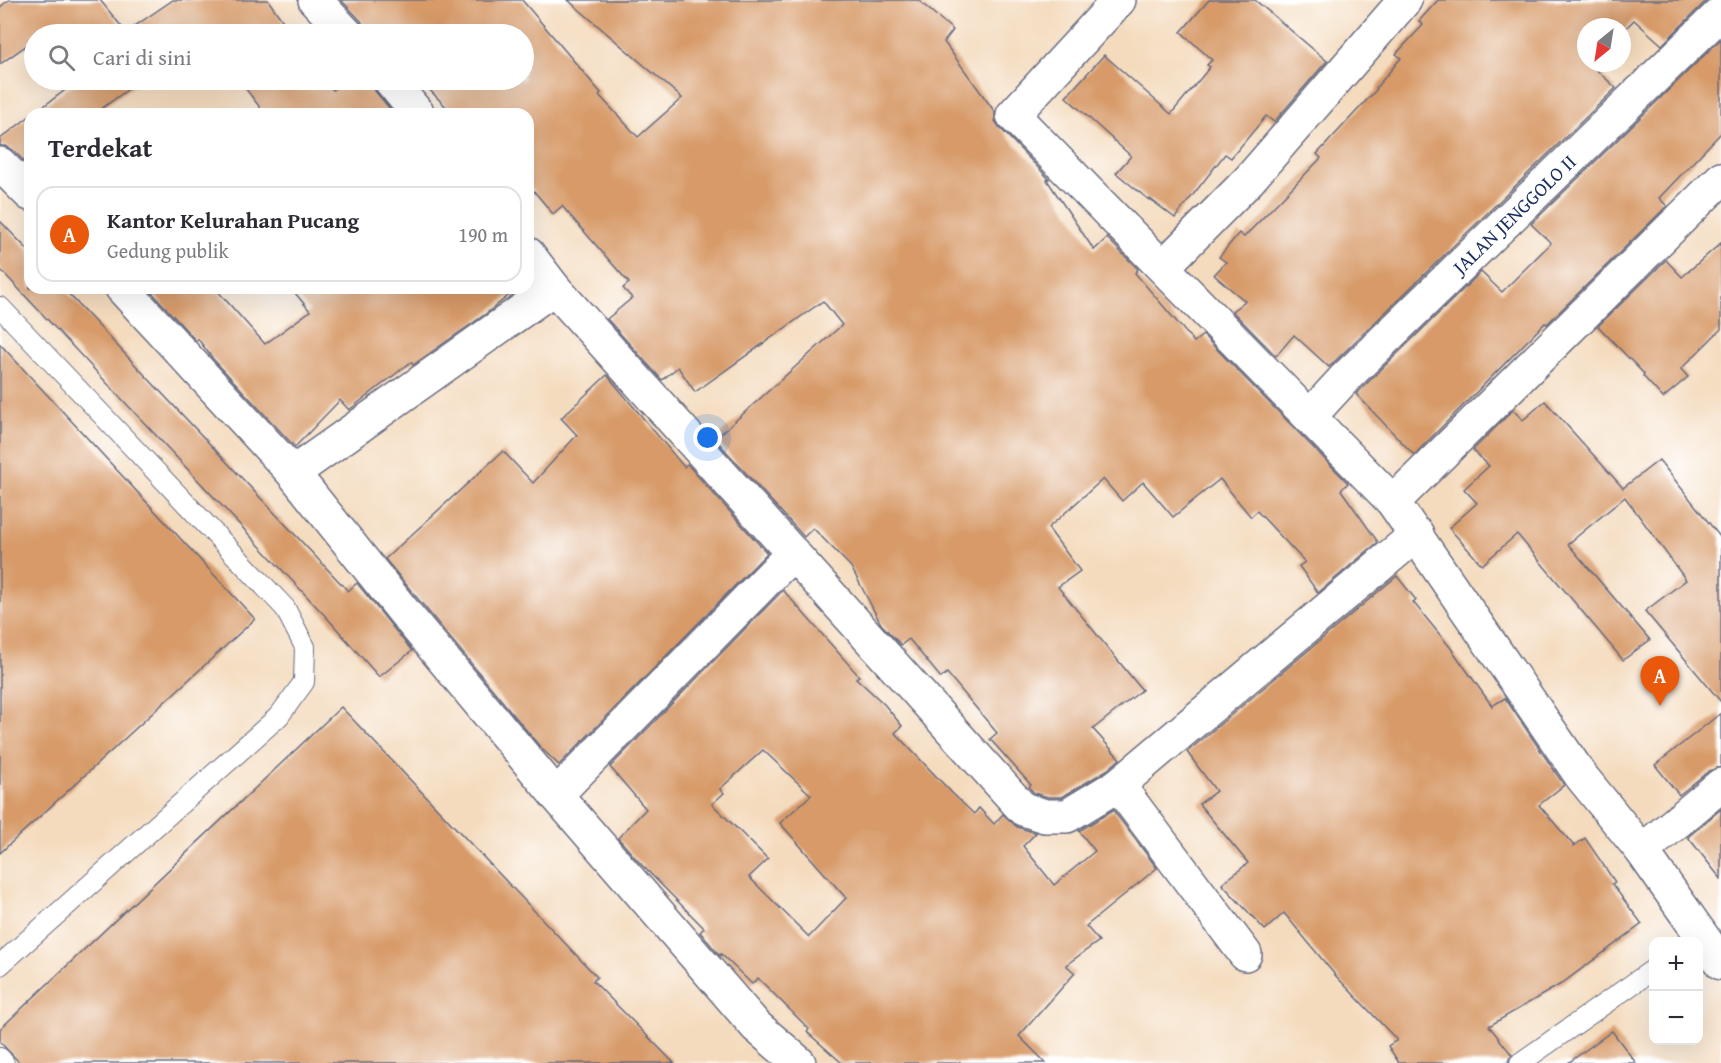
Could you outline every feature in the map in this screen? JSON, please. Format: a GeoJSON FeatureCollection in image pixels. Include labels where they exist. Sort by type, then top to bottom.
{"type":"FeatureCollection","features":[{"type":"Feature","properties":{"kind":"street"},"geometry":{"type":"LineString","coordinates":[[315,0],[338,24]]}},
{"type":"Feature","properties":{"kind":"street"},"geometry":{"type":"LineString","coordinates":[[1119,0],[1013,115],[1394,502],[1581,777],[1642,851],[1696,937]]}},
{"type":"Feature","properties":{"kind":"street"},"geometry":{"type":"LineString","coordinates":[[1164,266],[1249,180],[1405,0]]}},
{"type":"Feature","properties":{"kind":"street","name":"JALAN JENGGOLO II"},"geometry":{"type":"LineString","coordinates":[[1310,416],[1345,378],[1721,14]]}},
{"type":"Feature","properties":{"kind":"street"},"geometry":{"type":"LineString","coordinates":[[398,90],[413,108]]}},
{"type":"Feature","properties":{"kind":"street"},"geometry":{"type":"LineString","coordinates":[[0,164],[24,188]]}},
{"type":"Feature","properties":{"kind":"street"},"geometry":{"type":"LineString","coordinates":[[1394,502],[1721,178]]}},
{"type":"Feature","properties":{"kind":"street"},"geometry":{"type":"LineString","coordinates":[[534,262],[554,288],[1023,809],[1045,816],[1067,816],[1118,785],[1417,534]]}},
{"type":"Feature","properties":{"kind":"street"},"geometry":{"type":"LineString","coordinates":[[293,473],[554,288]]}},
{"type":"Feature","properties":{"kind":"street"},"geometry":{"type":"LineString","coordinates":[[128,294],[293,473],[404,612],[556,795],[756,1026],[799,1063]]}},
{"type":"Feature","properties":{"kind":"street"},"geometry":{"type":"LineString","coordinates":[[556,795],[793,553]]}},
{"type":"Feature","properties":{"kind":"street"},"geometry":{"type":"LineString","coordinates":[[1118,785],[1245,954]]}},
{"type":"Feature","properties":{"kind":"street"},"geometry":{"type":"LineString","coordinates":[[1642,851],[1721,785]]}},
{"type":"Feature","properties":{"kind":"street"},"geometry":{"type":"LineString","coordinates":[[1703,945],[1721,963]]}},
{"type":"Feature","properties":{"kind":"lane"},"geometry":{"type":"LineString","coordinates":[[0,307],[285,608],[305,647],[304,682],[279,716],[0,965]]}},
{"type":"Feature","properties":{"kind":"lane"},"geometry":{"type":"LineString","coordinates":[[1520,1063],[1649,972]]}},
{"type":"Feature","properties":{"kind":"lane"},"geometry":{"type":"LineString","coordinates":[[0,1058],[4,1063]]}},
{"type":"Feature","properties":{"kind":"building"},"geometry":{"type":"Polygon","coordinates":[[[9,0],[100,0],[120,24],[24,24],[24,47],[0,64],[0,7],[9,0]]]}},
{"type":"Feature","properties":{"kind":"building"},"geometry":{"type":"Polygon","coordinates":[[[173,0],[268,0],[285,24],[138,24],[173,0]]]}},
{"type":"Feature","properties":{"kind":"building"},"geometry":{"type":"Polygon","coordinates":[[[341,0],[522,0],[601,93],[599,95],[638,137],[682,98],[568,0],[918,0],[953,30],[944,42],[995,112],[995,121],[1000,128],[1049,179],[1047,180],[1094,250],[1107,238],[1138,269],[1135,273],[1194,342],[1203,335],[1348,483],[1341,490],[1378,542],[1318,593],[1299,566],[1305,562],[1257,511],[1251,517],[1220,479],[1173,517],[1143,482],[1122,501],[1103,479],[1048,528],[1080,571],[1058,587],[1142,690],[1093,729],[1120,759],[1107,770],[1062,797],[1048,797],[1034,793],[1029,787],[1031,785],[990,739],[997,733],[947,673],[941,678],[909,639],[901,645],[881,624],[851,567],[813,528],[804,537],[715,439],[842,325],[823,301],[695,392],[678,367],[662,380],[607,319],[632,298],[623,288],[629,283],[562,206],[553,214],[534,191],[534,108],[447,108],[430,90],[534,90],[534,24],[363,24],[341,0]]]}},
{"type":"Feature","properties":{"kind":"building"},"geometry":{"type":"Polygon","coordinates":[[[1209,0],[1255,0],[1327,61],[1274,122],[1266,116],[1231,158],[1225,154],[1175,218],[1116,173],[1131,156],[1066,97],[1104,55],[1171,114],[1210,67],[1207,65],[1212,60],[1181,32],[1209,0]]]}},
{"type":"Feature","properties":{"kind":"building"},"geometry":{"type":"Polygon","coordinates":[[[1438,0],[1707,0],[1662,45],[1634,20],[1631,23],[1631,18],[1577,18],[1577,72],[1599,72],[1616,88],[1329,367],[1294,335],[1276,356],[1232,311],[1245,301],[1214,275],[1226,262],[1219,257],[1239,233],[1244,237],[1321,158],[1317,154],[1377,89],[1401,58],[1396,54],[1423,25],[1419,21],[1438,0]]]}},
{"type":"Feature","properties":{"kind":"building"},"geometry":{"type":"Polygon","coordinates":[[[1721,39],[1721,133],[1659,198],[1667,206],[1547,324],[1545,323],[1414,455],[1356,394],[1481,272],[1502,292],[1551,243],[1531,224],[1721,39]]]}},
{"type":"Feature","properties":{"kind":"building"},"geometry":{"type":"Polygon","coordinates":[[[65,90],[127,90],[102,108],[41,108],[65,90]]]}},
{"type":"Feature","properties":{"kind":"building"},"geometry":{"type":"Polygon","coordinates":[[[247,90],[375,90],[389,108],[260,108],[247,90]]]}},
{"type":"Feature","properties":{"kind":"building"},"geometry":{"type":"Polygon","coordinates":[[[24,121],[24,161],[13,150],[0,146],[0,139],[24,121]]]}},
{"type":"Feature","properties":{"kind":"building"},"geometry":{"type":"Polygon","coordinates":[[[0,221],[24,246],[24,294],[69,294],[348,591],[357,583],[412,651],[379,677],[329,620],[0,269],[0,221]]]}},
{"type":"Feature","properties":{"kind":"building"},"geometry":{"type":"Polygon","coordinates":[[[1721,243],[1721,329],[1681,369],[1688,377],[1663,398],[1643,376],[1644,374],[1598,326],[1666,260],[1682,277],[1721,243]]]}},
{"type":"Feature","properties":{"kind":"building"},"geometry":{"type":"Polygon","coordinates":[[[153,294],[220,294],[265,344],[310,311],[296,294],[511,294],[413,365],[411,362],[349,410],[340,400],[295,447],[213,359],[198,339],[196,341],[153,294]]]}},
{"type":"Feature","properties":{"kind":"building"},"geometry":{"type":"Polygon","coordinates":[[[0,344],[255,619],[0,853],[0,344]]]}},
{"type":"Feature","properties":{"kind":"building"},"geometry":{"type":"Polygon","coordinates":[[[607,375],[684,467],[687,464],[767,553],[559,765],[541,748],[385,559],[503,451],[533,483],[577,435],[561,418],[607,375]]]}},
{"type":"Feature","properties":{"kind":"building"},"geometry":{"type":"Polygon","coordinates":[[[1545,401],[1623,488],[1659,460],[1721,538],[1721,702],[1645,611],[1686,580],[1625,497],[1568,544],[1650,640],[1623,660],[1517,534],[1482,565],[1449,528],[1477,503],[1464,489],[1489,466],[1473,450],[1513,410],[1523,420],[1545,401]]]}},
{"type":"Feature","properties":{"kind":"building"},"geometry":{"type":"Polygon","coordinates":[[[1397,576],[1416,600],[1413,602],[1450,647],[1492,706],[1505,698],[1564,785],[1539,805],[1574,846],[1585,838],[1615,882],[1612,884],[1642,924],[1561,984],[1489,1026],[1512,1055],[1508,1063],[1399,1063],[1388,1046],[1397,1040],[1335,975],[1284,913],[1265,930],[1222,884],[1248,863],[1199,804],[1216,791],[1187,752],[1397,576]]]}},
{"type":"Feature","properties":{"kind":"building"},"geometry":{"type":"Polygon","coordinates":[[[783,590],[859,676],[856,678],[884,704],[902,726],[895,733],[952,793],[974,814],[979,808],[994,824],[1003,814],[1017,827],[1036,833],[1023,846],[1054,885],[1095,851],[1079,831],[1113,810],[1157,868],[1086,926],[1099,941],[1066,965],[1075,973],[1019,1036],[1046,1063],[842,1063],[807,1032],[809,1029],[758,978],[752,984],[721,954],[720,956],[700,932],[704,928],[618,838],[646,809],[610,767],[783,590]],[[763,750],[720,789],[724,793],[712,804],[768,859],[749,877],[809,937],[846,898],[780,823],[811,795],[763,750]]]}},
{"type":"Feature","properties":{"kind":"building"},"geometry":{"type":"Polygon","coordinates":[[[341,707],[597,977],[593,981],[674,1063],[20,1063],[0,1042],[0,1029],[341,707]]]}},
{"type":"Feature","properties":{"kind":"building"},"geometry":{"type":"Polygon","coordinates":[[[1721,713],[1721,767],[1709,771],[1679,795],[1655,765],[1721,713]]]}},
{"type":"Feature","properties":{"kind":"building"},"geometry":{"type":"Polygon","coordinates":[[[1721,809],[1721,879],[1688,837],[1721,809]]]}},
{"type":"Feature","properties":{"kind":"building"},"geometry":{"type":"Polygon","coordinates":[[[1612,1031],[1636,1063],[1568,1063],[1612,1031]]]}},
{"type":"Feature","properties":{"kind":"place","name":"Kantor Kelurahan Pucang"},"geometry":{"type":"Point","coordinates":[1660,706]}}]}
